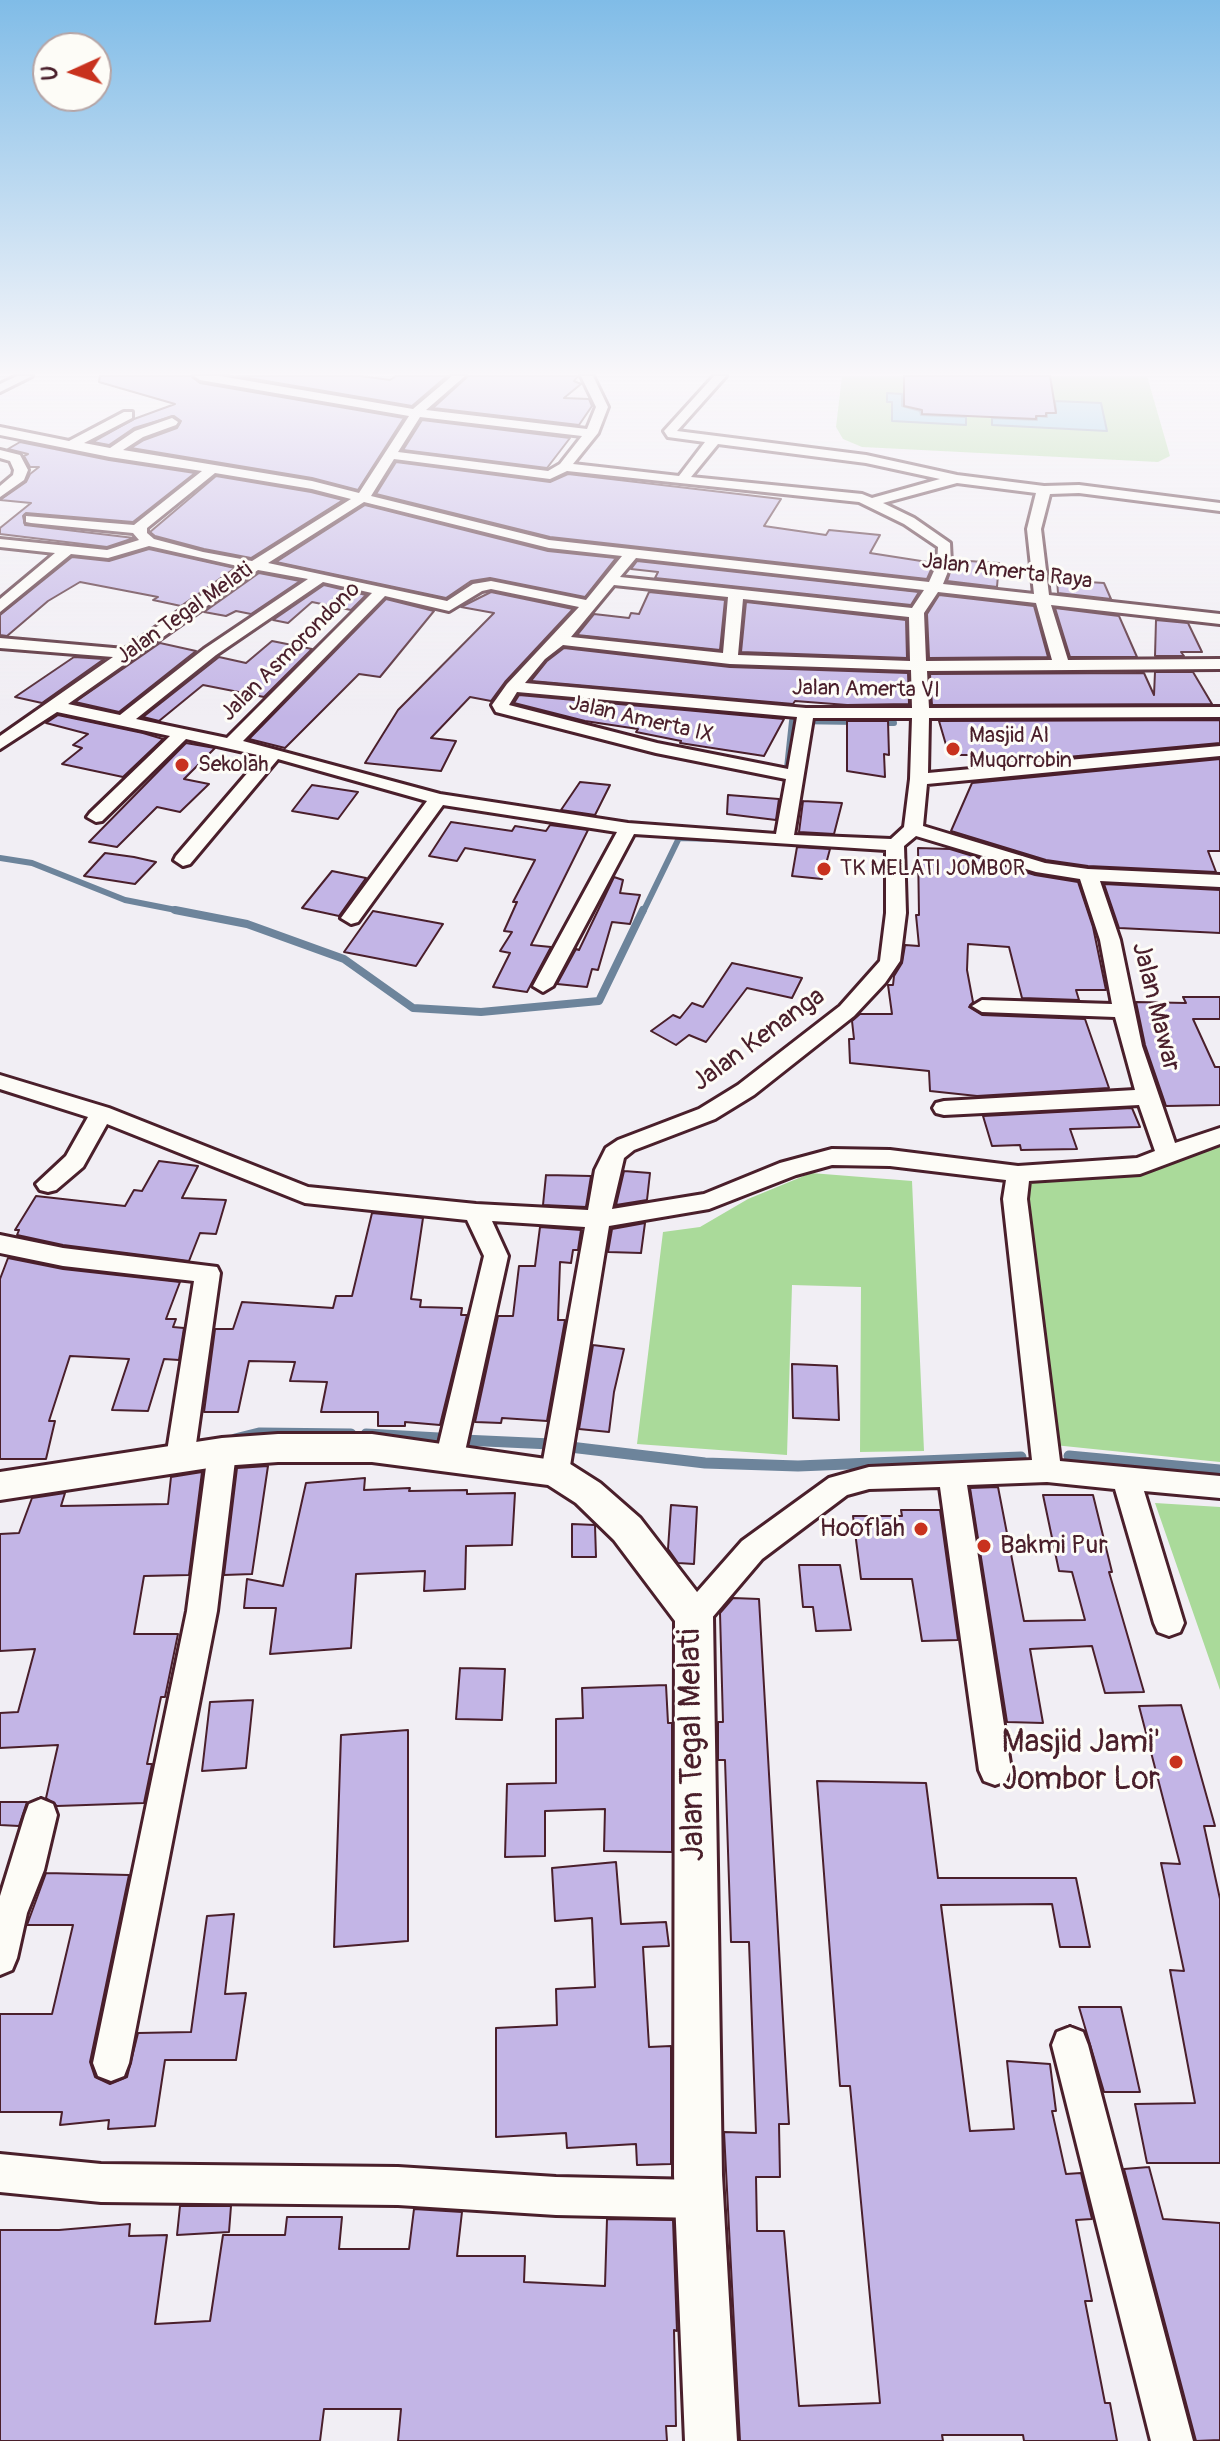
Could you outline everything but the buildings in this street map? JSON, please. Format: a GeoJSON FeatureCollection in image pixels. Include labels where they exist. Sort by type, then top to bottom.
{"type":"FeatureCollection","features":[{"type":"Feature","properties":{"kind":"street"},"geometry":{"type":"LineString","coordinates":[[0,543],[108,554],[144,536],[191,490]]}},
{"type":"Feature","properties":{"kind":"street","name":"Jalan Amerta Raya"},"geometry":{"type":"LineString","coordinates":[[335,490],[549,544],[1220,619]]}},
{"type":"Feature","properties":{"kind":"street","name":"Jalan Tegal Melati"},"geometry":{"type":"LineString","coordinates":[[0,744],[257,564],[364,496],[368,490]]}},
{"type":"Feature","properties":{"kind":"street"},"geometry":{"type":"LineString","coordinates":[[53,706],[274,753],[438,799],[628,828],[895,845],[913,829],[919,779],[921,712],[916,613],[935,586],[944,564],[945,546],[909,521],[871,502],[792,490]]}},
{"type":"Feature","properties":{"kind":"street"},"geometry":{"type":"LineString","coordinates":[[871,502],[916,490]]}},
{"type":"Feature","properties":{"kind":"street"},"geometry":{"type":"LineString","coordinates":[[1047,490],[1044,490],[1034,529],[1042,598],[1062,667]]}},
{"type":"Feature","properties":{"kind":"street"},"geometry":{"type":"LineString","coordinates":[[1086,490],[1220,507]]}},
{"type":"Feature","properties":{"kind":"street"},"geometry":{"type":"LineString","coordinates":[[31,519],[144,536],[202,556],[257,564],[449,606],[478,587],[491,585],[590,605]]}},
{"type":"Feature","properties":{"kind":"street"},"geometry":{"type":"LineString","coordinates":[[0,607],[66,551]]}},
{"type":"Feature","properties":{"kind":"street"},"geometry":{"type":"LineString","coordinates":[[513,687],[539,656],[560,640],[633,552]]}},
{"type":"Feature","properties":{"kind":"street"},"geometry":{"type":"LineString","coordinates":[[123,721],[210,652],[321,577]]}},
{"type":"Feature","properties":{"kind":"street"},"geometry":{"type":"LineString","coordinates":[[611,580],[736,596],[916,613]]}},
{"type":"Feature","properties":{"kind":"street","name":"Jalan Asmorondono"},"geometry":{"type":"LineString","coordinates":[[231,744],[383,590]]}},
{"type":"Feature","properties":{"kind":"street"},"geometry":{"type":"LineString","coordinates":[[730,659],[736,596]]}},
{"type":"Feature","properties":{"kind":"street"},"geometry":{"type":"LineString","coordinates":[[560,640],[730,659],[920,666],[1220,664]]}},
{"type":"Feature","properties":{"kind":"street"},"geometry":{"type":"LineString","coordinates":[[0,643],[128,654]]}},
{"type":"Feature","properties":{"kind":"street","name":"Jalan Amerta VI"},"geometry":{"type":"LineString","coordinates":[[513,687],[806,713],[1220,712]]}},
{"type":"Feature","properties":{"kind":"street","name":"Jalan Amerta IX"},"geometry":{"type":"LineString","coordinates":[[513,687],[500,705],[506,710],[656,748],[796,776]]}},
{"type":"Feature","properties":{"kind":"street"},"geometry":{"type":"LineString","coordinates":[[784,840],[806,713]]}},
{"type":"Feature","properties":{"kind":"street"},"geometry":{"type":"LineString","coordinates":[[96,817],[182,734]]}},
{"type":"Feature","properties":{"kind":"street"},"geometry":{"type":"LineString","coordinates":[[919,779],[1220,751]]}},
{"type":"Feature","properties":{"kind":"street"},"geometry":{"type":"LineString","coordinates":[[183,860],[274,753]]}},
{"type":"Feature","properties":{"kind":"street"},"geometry":{"type":"LineString","coordinates":[[351,918],[438,799]]}},
{"type":"Feature","properties":{"kind":"street"},"geometry":{"type":"LineString","coordinates":[[543,986],[628,828]]}},
{"type":"Feature","properties":{"kind":"street"},"geometry":{"type":"LineString","coordinates":[[913,829],[1043,868],[1088,875],[1220,881]]}},
{"type":"Feature","properties":{"kind":"street","name":"Jalan Kenanga"},"geometry":{"type":"LineString","coordinates":[[555,1472],[607,1170],[614,1154],[626,1145],[707,1114],[746,1090],[847,1011],[878,979],[890,961],[896,913],[895,845]]}},
{"type":"Feature","properties":{"kind":"street","name":"Jalan Mawar"},"geometry":{"type":"LineString","coordinates":[[1088,875],[1110,940],[1123,1011],[1167,1154]]}},
{"type":"Feature","properties":{"kind":"street"},"geometry":{"type":"LineString","coordinates":[[982,1006],[1123,1011]]}},
{"type":"Feature","properties":{"kind":"street"},"geometry":{"type":"LineString","coordinates":[[0,1082],[101,1113],[305,1195],[476,1212],[599,1219],[709,1201],[788,1169],[832,1157],[890,1158],[1018,1174],[1140,1166],[1220,1136]]}},
{"type":"Feature","properties":{"kind":"street"},"geometry":{"type":"LineString","coordinates":[[944,1108],[1149,1097]]}},
{"type":"Feature","properties":{"kind":"street"},"geometry":{"type":"LineString","coordinates":[[48,1184],[75,1161],[101,1113]]}},
{"type":"Feature","properties":{"kind":"street"},"geometry":{"type":"LineString","coordinates":[[1018,1174],[1015,1199],[1047,1471]]}},
{"type":"Feature","properties":{"kind":"street"},"geometry":{"type":"LineString","coordinates":[[450,1456],[496,1256],[476,1212]]}},
{"type":"Feature","properties":{"kind":"street"},"geometry":{"type":"LineString","coordinates":[[2,1247],[208,1273],[210,1276],[180,1458]]}},
{"type":"Feature","properties":{"kind":"street","name":"Jalan Tegal Melati"},"geometry":{"type":"LineString","coordinates":[[0,1486],[222,1452],[372,1448],[555,1472],[588,1493],[627,1529],[694,1617],[699,2199],[711,2441]]}},
{"type":"Feature","properties":{"kind":"street"},"geometry":{"type":"LineString","coordinates":[[111,2063],[202,1611],[222,1452]]}},
{"type":"Feature","properties":{"kind":"street"},"geometry":{"type":"LineString","coordinates":[[694,1617],[752,1550],[839,1486],[869,1478],[1047,1471],[1220,1487]]}},
{"type":"Feature","properties":{"kind":"street"},"geometry":{"type":"LineString","coordinates":[[952,1475],[995,1770]]}},
{"type":"Feature","properties":{"kind":"street"},"geometry":{"type":"LineString","coordinates":[[1126,1477],[1169,1623]]}},
{"type":"Feature","properties":{"kind":"street"},"geometry":{"type":"LineString","coordinates":[[0,1958],[10,1913],[27,1870],[41,1815]]}},
{"type":"Feature","properties":{"kind":"street"},"geometry":{"type":"LineString","coordinates":[[1070,2045],[1172,2441]]}},
{"type":"Feature","properties":{"kind":"street"},"geometry":{"type":"LineString","coordinates":[[0,2173],[101,2183],[398,2186],[556,2196],[699,2199]]}},
{"type":"Feature","properties":{"kind":"green space"},"geometry":{"type":"Polygon","coordinates":[[[1220,1146],[1220,1462],[1054,1445],[1028,1181],[1152,1171],[1206,1148],[1220,1146]]]}},
{"type":"Feature","properties":{"kind":"green space"},"geometry":{"type":"Polygon","coordinates":[[[811,1173],[912,1181],[924,1451],[860,1452],[861,1287],[792,1285],[787,1455],[637,1444],[663,1232],[700,1227],[748,1199],[811,1173]]]}},
{"type":"Feature","properties":{"kind":"green space"},"geometry":{"type":"Polygon","coordinates":[[[1155,1503],[1220,1507],[1220,1690],[1155,1503]]]}},
{"type":"Feature","properties":{"kind":"waterway"},"geometry":{"type":"LineString","coordinates":[[787,768],[792,721],[858,722]]}},
{"type":"Feature","properties":{"kind":"waterway"},"geometry":{"type":"LineString","coordinates":[[877,723],[894,723]]}},
{"type":"Feature","properties":{"kind":"waterway"},"geometry":{"type":"LineString","coordinates":[[643,912],[679,838],[715,839]]}},
{"type":"Feature","properties":{"kind":"waterway"},"geometry":{"type":"LineString","coordinates":[[0,858],[32,863],[125,900],[186,912]]}},
{"type":"Feature","properties":{"kind":"waterway"},"geometry":{"type":"LineString","coordinates":[[175,910],[247,924],[344,959],[413,1008],[481,1012],[599,1001],[643,910]]}},
{"type":"Feature","properties":{"kind":"waterway"},"geometry":{"type":"LineString","coordinates":[[235,1439],[259,1433],[351,1434]]}},
{"type":"Feature","properties":{"kind":"waterway"},"geometry":{"type":"LineString","coordinates":[[366,1434],[439,1438]]}},
{"type":"Feature","properties":{"kind":"waterway"},"geometry":{"type":"LineString","coordinates":[[463,1440],[551,1444]]}},
{"type":"Feature","properties":{"kind":"waterway"},"geometry":{"type":"LineString","coordinates":[[570,1447],[705,1463],[798,1466],[1021,1457]]}},
{"type":"Feature","properties":{"kind":"waterway"},"geometry":{"type":"LineString","coordinates":[[1069,1456],[1220,1470]]}},
{"type":"Feature","properties":{"kind":"place","name":"Masjid Al Muqorrobin"},"geometry":{"type":"Point","coordinates":[953,749]}},
{"type":"Feature","properties":{"kind":"place","name":"Sekolah"},"geometry":{"type":"Point","coordinates":[182,765]}},
{"type":"Feature","properties":{"kind":"place","name":"TK MELATI JOMBOR"},"geometry":{"type":"Point","coordinates":[824,869]}},
{"type":"Feature","properties":{"kind":"place","name":"Hooflah"},"geometry":{"type":"Point","coordinates":[921,1529]}},
{"type":"Feature","properties":{"kind":"place","name":"Bakmi Pur"},"geometry":{"type":"Point","coordinates":[984,1546]}},
{"type":"Feature","properties":{"kind":"place","name":"Masjid Jami' Jombor Lor"},"geometry":{"type":"Point","coordinates":[1176,1762]}}]}
